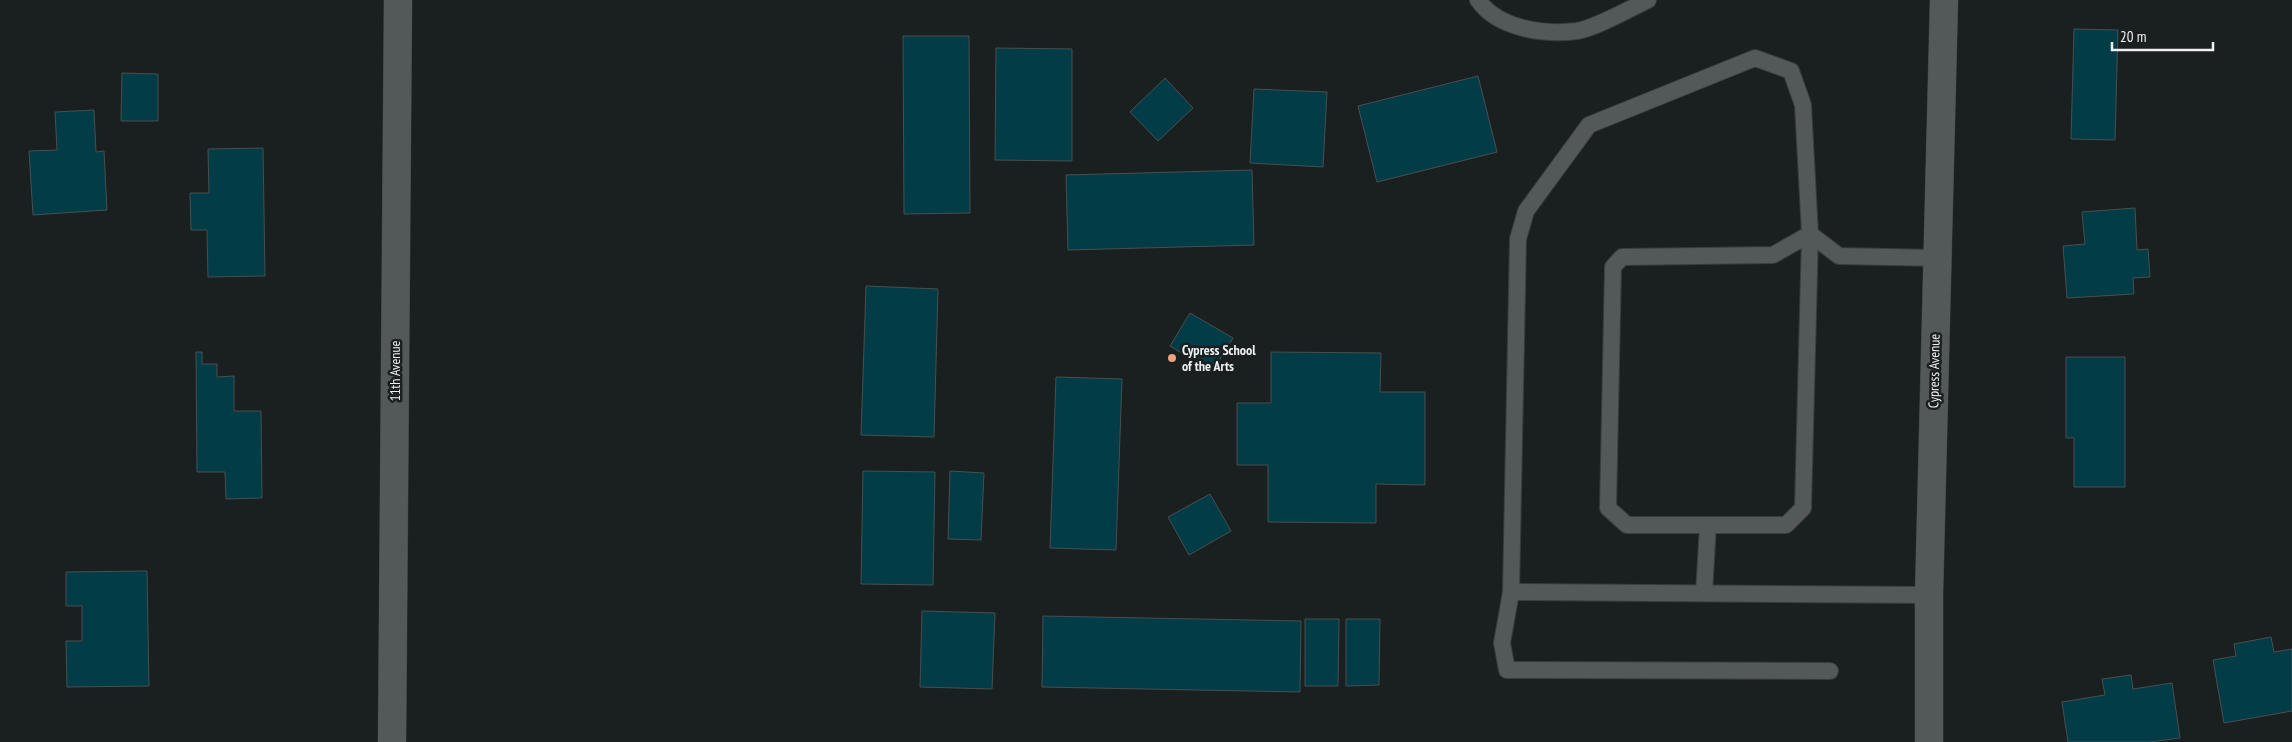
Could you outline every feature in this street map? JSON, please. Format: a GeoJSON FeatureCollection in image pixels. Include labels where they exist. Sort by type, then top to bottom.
{"type":"FeatureCollection","features":[{"type":"Feature","properties":{"kind":"street","name":"11th Avenue"},"geometry":{"type":"LineString","coordinates":[[392,742],[398,0]]}},
{"type":"Feature","properties":{"kind":"street","name":"Cypress Avenue"},"geometry":{"type":"LineString","coordinates":[[1929,742],[1929,595],[1944,0]]}},
{"type":"Feature","properties":{"kind":"lane"},"geometry":{"type":"LineString","coordinates":[[1478,0],[1483,8],[1503,22],[1539,31],[1578,31],[1648,0]]}},
{"type":"Feature","properties":{"kind":"lane"},"geometry":{"type":"LineString","coordinates":[[1810,234],[1773,255],[1622,257],[1613,267],[1608,508],[1628,524],[1786,525],[1803,508],[1810,234],[1803,105],[1791,71],[1755,58],[1589,125],[1526,211],[1518,240],[1512,592],[1502,643],[1507,670],[1830,671]]}},
{"type":"Feature","properties":{"kind":"lane"},"geometry":{"type":"LineString","coordinates":[[1810,234],[1839,256],[1937,258]]}},
{"type":"Feature","properties":{"kind":"lane"},"geometry":{"type":"LineString","coordinates":[[1704,593],[1708,525]]}},
{"type":"Feature","properties":{"kind":"lane"},"geometry":{"type":"LineString","coordinates":[[1512,592],[1929,595]]}},
{"type":"Feature","properties":{"kind":"building"},"geometry":{"type":"Polygon","coordinates":[[[2074,29],[2118,30],[2115,140],[2071,139],[2074,29]]]}},
{"type":"Feature","properties":{"kind":"building"},"geometry":{"type":"Polygon","coordinates":[[[903,36],[969,36],[970,213],[904,214],[903,36]]]}},
{"type":"Feature","properties":{"kind":"building"},"geometry":{"type":"Polygon","coordinates":[[[996,48],[1072,49],[1072,161],[995,160],[996,48]]]}},
{"type":"Feature","properties":{"kind":"building"},"geometry":{"type":"Polygon","coordinates":[[[122,73],[158,74],[158,121],[121,121],[122,73]]]}},
{"type":"Feature","properties":{"kind":"building"},"geometry":{"type":"Polygon","coordinates":[[[1478,76],[1497,152],[1377,182],[1358,106],[1478,76]]]}},
{"type":"Feature","properties":{"kind":"building"},"geometry":{"type":"Polygon","coordinates":[[[1165,78],[1193,108],[1158,141],[1130,112],[1165,78]]]}},
{"type":"Feature","properties":{"kind":"building"},"geometry":{"type":"Polygon","coordinates":[[[1254,89],[1327,92],[1323,167],[1250,163],[1254,89]]]}},
{"type":"Feature","properties":{"kind":"building"},"geometry":{"type":"Polygon","coordinates":[[[94,110],[96,152],[104,151],[107,210],[33,215],[29,151],[57,150],[55,112],[94,110]]]}},
{"type":"Feature","properties":{"kind":"building"},"geometry":{"type":"Polygon","coordinates":[[[263,148],[265,276],[208,277],[207,230],[191,230],[190,193],[209,193],[208,149],[263,148]]]}},
{"type":"Feature","properties":{"kind":"building"},"geometry":{"type":"Polygon","coordinates":[[[1252,170],[1254,245],[1068,250],[1066,175],[1252,170]]]}},
{"type":"Feature","properties":{"kind":"building"},"geometry":{"type":"Polygon","coordinates":[[[2135,208],[2137,250],[2148,249],[2150,277],[2133,278],[2134,294],[2067,298],[2063,246],[2085,244],[2082,212],[2135,208]]]}},
{"type":"Feature","properties":{"kind":"building"},"geometry":{"type":"Polygon","coordinates":[[[866,286],[938,289],[934,437],[861,435],[866,286]]]}},
{"type":"Feature","properties":{"kind":"building"},"geometry":{"type":"Polygon","coordinates":[[[1190,313],[1233,338],[1212,372],[1170,346],[1190,313]]]}},
{"type":"Feature","properties":{"kind":"building"},"geometry":{"type":"Polygon","coordinates":[[[196,352],[202,352],[202,364],[217,364],[217,377],[234,376],[234,411],[261,411],[262,498],[226,499],[225,472],[197,472],[196,352]]]}},
{"type":"Feature","properties":{"kind":"building"},"geometry":{"type":"Polygon","coordinates":[[[1271,352],[1381,353],[1380,392],[1425,392],[1425,485],[1376,484],[1376,523],[1268,522],[1268,465],[1237,465],[1237,403],[1271,403],[1271,352]]]}},
{"type":"Feature","properties":{"kind":"building"},"geometry":{"type":"Polygon","coordinates":[[[2066,357],[2125,357],[2125,487],[2074,487],[2074,438],[2066,438],[2066,357]]]}},
{"type":"Feature","properties":{"kind":"building"},"geometry":{"type":"Polygon","coordinates":[[[1056,377],[1122,379],[1116,550],[1050,548],[1056,377]]]}},
{"type":"Feature","properties":{"kind":"building"},"geometry":{"type":"Polygon","coordinates":[[[863,471],[935,472],[933,585],[861,584],[863,471]]]}},
{"type":"Feature","properties":{"kind":"building"},"geometry":{"type":"Polygon","coordinates":[[[950,471],[984,473],[981,540],[948,539],[950,471]]]}},
{"type":"Feature","properties":{"kind":"building"},"geometry":{"type":"Polygon","coordinates":[[[1210,494],[1231,531],[1189,555],[1168,517],[1210,494]]]}},
{"type":"Feature","properties":{"kind":"building"},"geometry":{"type":"Polygon","coordinates":[[[147,571],[149,686],[67,687],[66,641],[82,641],[82,606],[66,606],[66,572],[147,571]]]}},
{"type":"Feature","properties":{"kind":"building"},"geometry":{"type":"Polygon","coordinates":[[[922,611],[995,613],[992,689],[920,687],[922,611]]]}},
{"type":"Feature","properties":{"kind":"building"},"geometry":{"type":"Polygon","coordinates":[[[1043,616],[1301,621],[1300,692],[1042,687],[1043,616]]]}},
{"type":"Feature","properties":{"kind":"building"},"geometry":{"type":"Polygon","coordinates":[[[1305,619],[1339,619],[1338,686],[1305,686],[1305,619]]]}},
{"type":"Feature","properties":{"kind":"building"},"geometry":{"type":"Polygon","coordinates":[[[1346,619],[1380,619],[1379,685],[1346,686],[1346,619]]]}},
{"type":"Feature","properties":{"kind":"building"},"geometry":{"type":"Polygon","coordinates":[[[2271,637],[2274,652],[2292,649],[2292,711],[2224,723],[2213,660],[2236,656],[2234,644],[2271,637]]]}},
{"type":"Feature","properties":{"kind":"building"},"geometry":{"type":"Polygon","coordinates":[[[2131,675],[2133,689],[2172,683],[2180,738],[2150,742],[2068,742],[2062,702],[2105,695],[2102,679],[2131,675]]]}},
{"type":"Feature","properties":{"kind":"place","name":"Cypress School of the Arts"},"geometry":{"type":"Point","coordinates":[1172,358]}}]}
